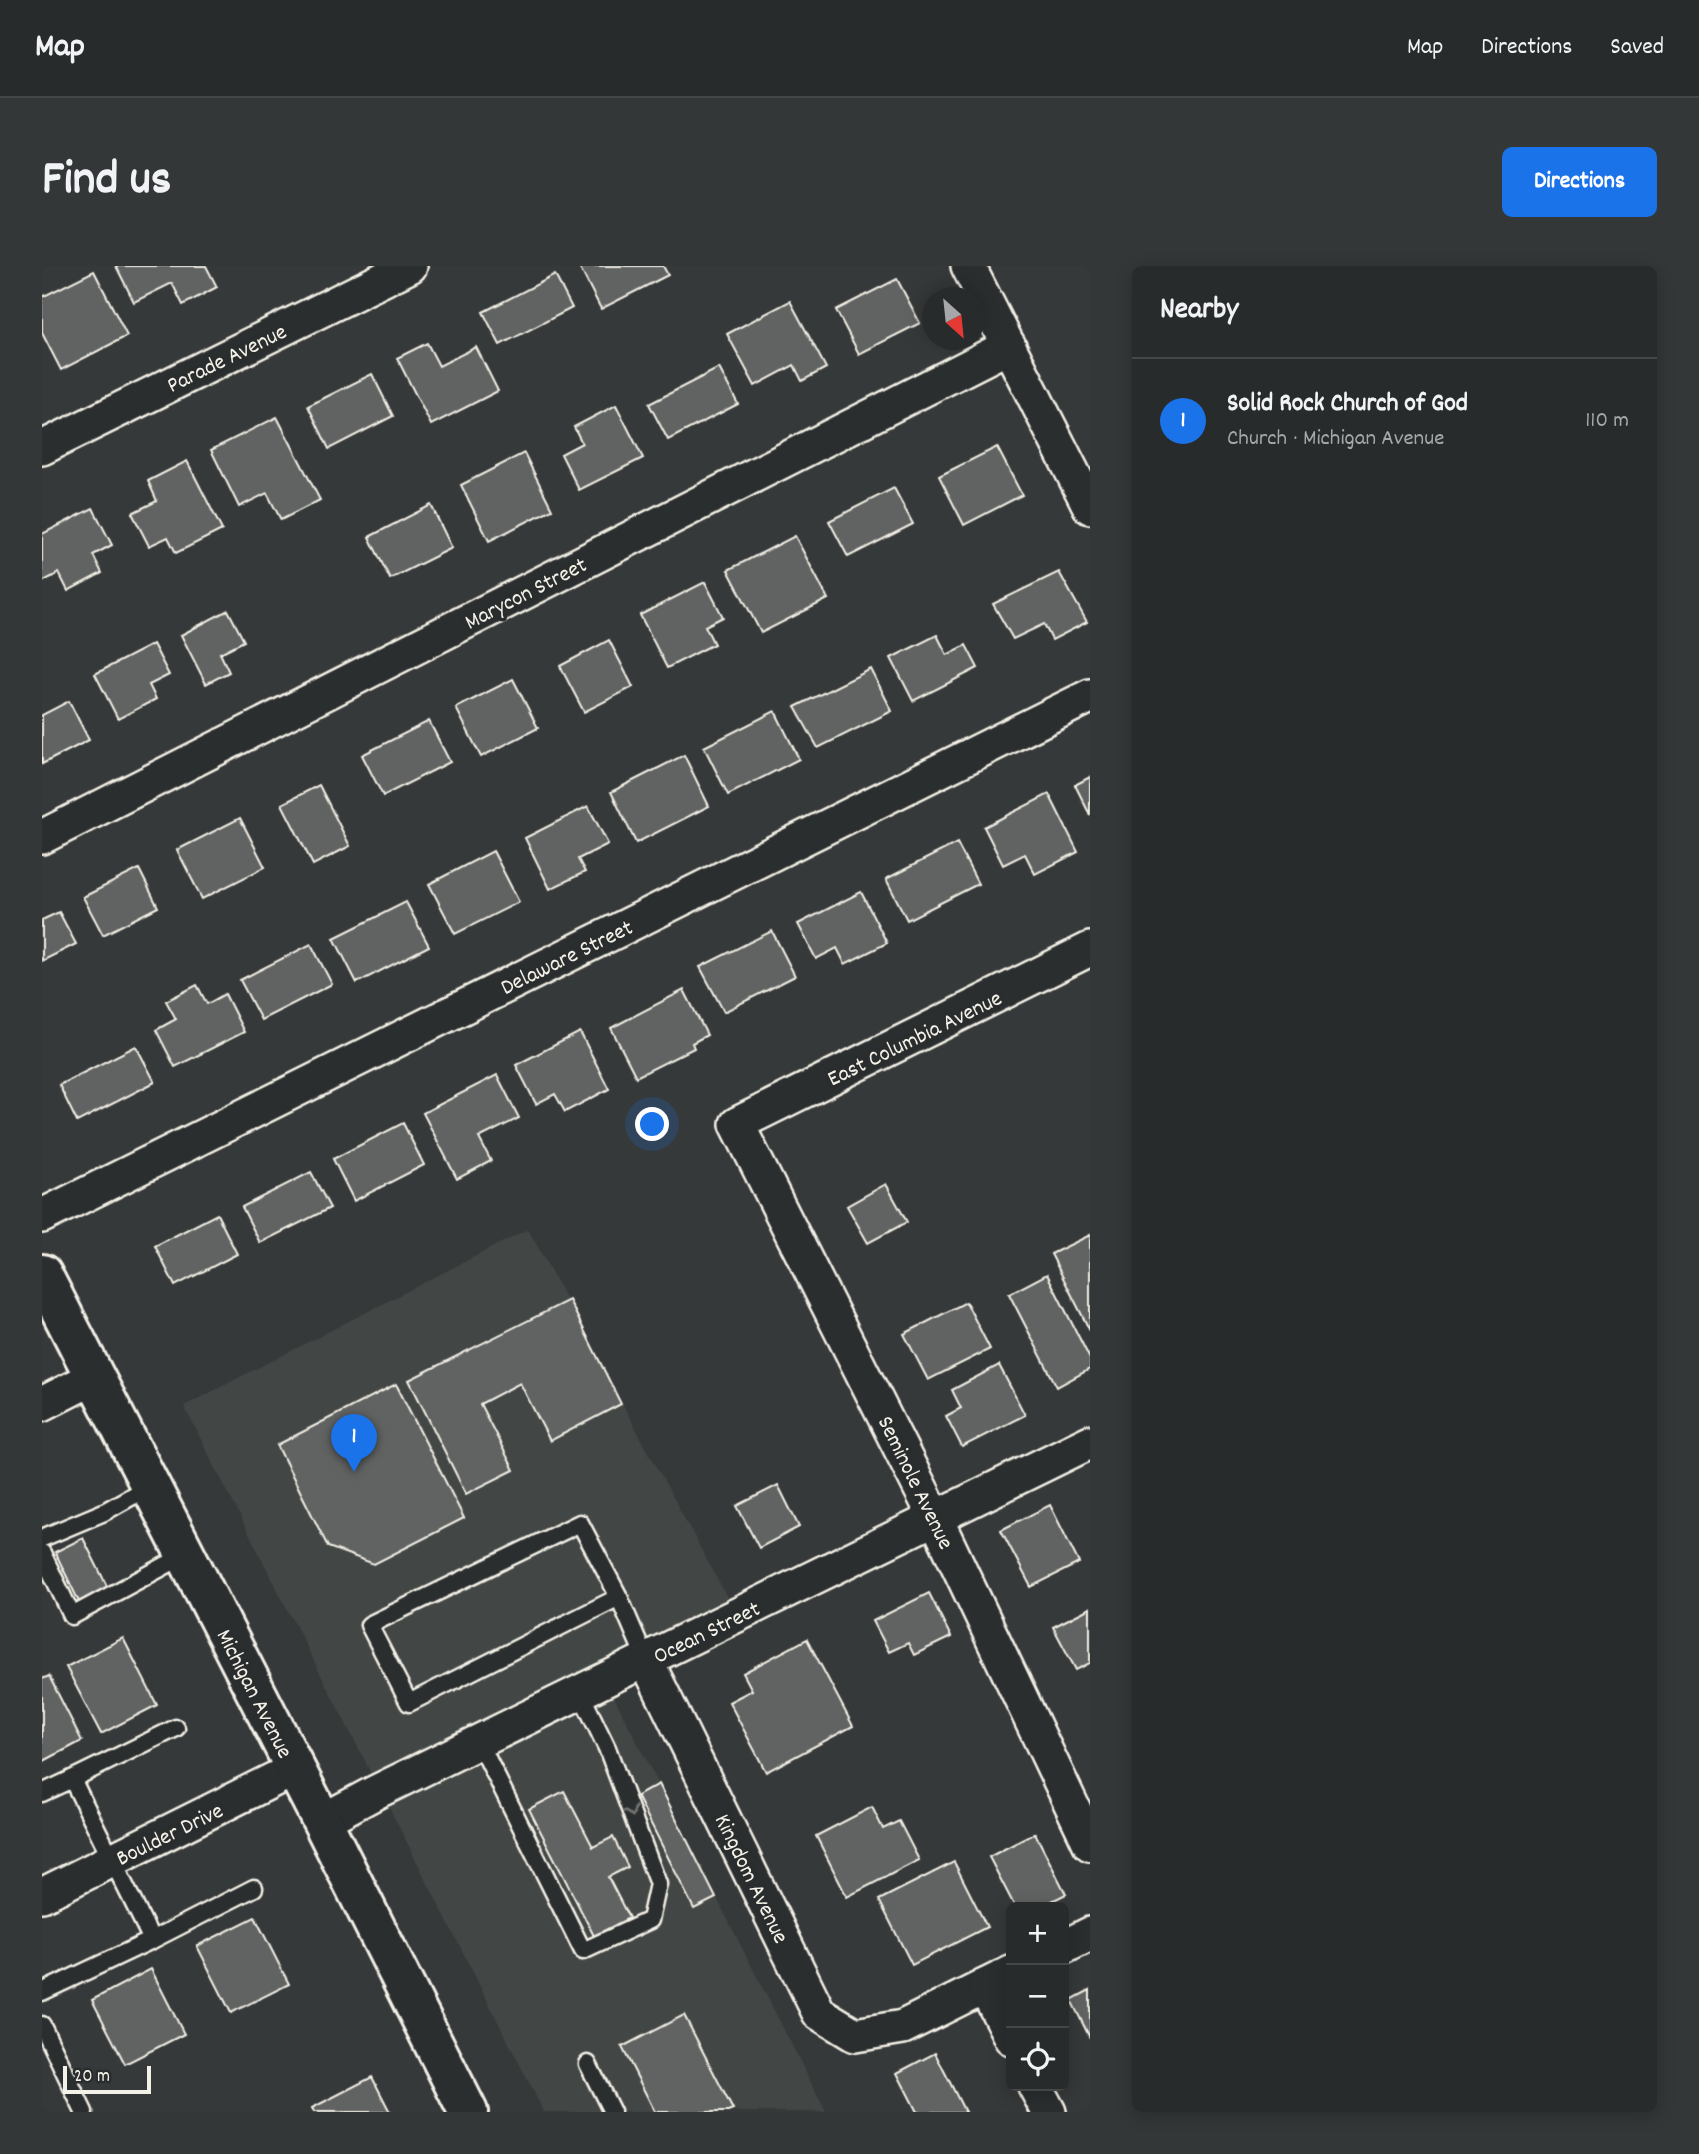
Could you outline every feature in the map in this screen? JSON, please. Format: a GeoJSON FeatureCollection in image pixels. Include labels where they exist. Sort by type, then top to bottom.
{"type":"FeatureCollection","features":[{"type":"Feature","properties":{"kind":"main road","name":"Michigan Avenue"},"geometry":{"type":"LineString","coordinates":[[42,1274],[322,1821],[461,2110]]}},
{"type":"Feature","properties":{"kind":"street","name":"Parade Avenue"},"geometry":{"type":"LineString","coordinates":[[42,447],[410,266]]}},
{"type":"Feature","properties":{"kind":"street"},"geometry":{"type":"LineString","coordinates":[[968,266],[1090,507]]}},
{"type":"Feature","properties":{"kind":"street","name":"Marycon Street"},"geometry":{"type":"LineString","coordinates":[[42,837],[1009,346]]}},
{"type":"Feature","properties":{"kind":"street","name":"Delaware Street"},"geometry":{"type":"LineString","coordinates":[[42,1216],[1090,696]]}},
{"type":"Feature","properties":{"kind":"street","name":"East Columbia Avenue"},"geometry":{"type":"LineString","coordinates":[[737,1124],[1090,949]]}},
{"type":"Feature","properties":{"kind":"street","name":"Seminole Avenue"},"geometry":{"type":"LineString","coordinates":[[737,1124],[936,1519],[1090,1844]]}},
{"type":"Feature","properties":{"kind":"street"},"geometry":{"type":"LineString","coordinates":[[42,1404],[95,1377]]}},
{"type":"Feature","properties":{"kind":"street","name":"Ocean Street"},"geometry":{"type":"LineString","coordinates":[[322,1821],[1090,1442]]}},
{"type":"Feature","properties":{"kind":"street","name":"Kingdom Avenue"},"geometry":{"type":"LineString","coordinates":[[646,1660],[819,2013],[855,2035],[903,2027],[998,1980]]}},
{"type":"Feature","properties":{"kind":"street","name":"Boulder Drive"},"geometry":{"type":"LineString","coordinates":[[42,1895],[295,1769]]}},
{"type":"Feature","properties":{"kind":"street"},"geometry":{"type":"LineString","coordinates":[[1069,1944],[1090,1934]]}},
{"type":"Feature","properties":{"kind":"street"},"geometry":{"type":"LineString","coordinates":[[998,1980],[1009,2028]]}},
{"type":"Feature","properties":{"kind":"street"},"geometry":{"type":"LineString","coordinates":[[1038,2091],[1049,2112]]}},
{"type":"Feature","properties":{"kind":"lane"},"geometry":{"type":"LineString","coordinates":[[42,1538],[104,1512],[150,1486]]}},
{"type":"Feature","properties":{"kind":"lane"},"geometry":{"type":"LineString","coordinates":[[619,1597],[409,1703],[369,1625],[580,1523],[619,1597],[646,1660]]}},
{"type":"Feature","properties":{"kind":"lane"},"geometry":{"type":"LineString","coordinates":[[42,1553],[72,1616],[185,1555]]}},
{"type":"Feature","properties":{"kind":"lane"},"geometry":{"type":"LineString","coordinates":[[479,1742],[583,1951],[650,1920],[658,1884],[607,1748],[580,1692]]}},
{"type":"Feature","properties":{"kind":"lane"},"geometry":{"type":"LineString","coordinates":[[42,1793],[176,1728]]}},
{"type":"Feature","properties":{"kind":"lane"},"geometry":{"type":"LineString","coordinates":[[72,1779],[152,1940]]}},
{"type":"Feature","properties":{"kind":"lane"},"geometry":{"type":"LineString","coordinates":[[42,1992],[254,1888]]}},
{"type":"Feature","properties":{"kind":"lane"},"geometry":{"type":"LineString","coordinates":[[42,2025],[84,2112]]}},
{"type":"Feature","properties":{"kind":"lane"},"geometry":{"type":"LineString","coordinates":[[588,2064],[612,2112]]}},
{"type":"Feature","properties":{"kind":"shaded area"},"geometry":{"type":"Polygon","coordinates":[[[528,1229],[729,1601],[372,1775],[184,1406],[528,1229]]]}},
{"type":"Feature","properties":{"kind":"shaded area"},"geometry":{"type":"Polygon","coordinates":[[[613,1695],[826,2112],[544,2112],[388,1805],[613,1695]]]}},
{"type":"Feature","properties":{"kind":"building"},"geometry":{"type":"Polygon","coordinates":[[[116,266],[206,266],[217,287],[183,305],[172,283],[134,302],[116,266]]]}},
{"type":"Feature","properties":{"kind":"building"},"geometry":{"type":"Polygon","coordinates":[[[579,266],[663,266],[668,275],[601,309],[579,266]]]}},
{"type":"Feature","properties":{"kind":"building"},"geometry":{"type":"Polygon","coordinates":[[[94,271],[127,336],[61,370],[42,333],[42,297],[94,271]]]}},
{"type":"Feature","properties":{"kind":"building"},"geometry":{"type":"Polygon","coordinates":[[[555,275],[572,308],[500,345],[483,312],[555,275]]]}},
{"type":"Feature","properties":{"kind":"building"},"geometry":{"type":"Polygon","coordinates":[[[897,279],[920,323],[859,354],[836,310],[897,279]]]}},
{"type":"Feature","properties":{"kind":"building"},"geometry":{"type":"Polygon","coordinates":[[[790,301],[826,368],[802,381],[794,365],[755,386],[727,334],[790,301]]]}},
{"type":"Feature","properties":{"kind":"building"},"geometry":{"type":"Polygon","coordinates":[[[427,343],[439,366],[476,347],[498,391],[431,425],[397,358],[427,343]]]}},
{"type":"Feature","properties":{"kind":"building"},"geometry":{"type":"Polygon","coordinates":[[[719,368],[738,404],[668,440],[649,404],[719,368]]]}},
{"type":"Feature","properties":{"kind":"building"},"geometry":{"type":"Polygon","coordinates":[[[372,374],[393,416],[329,449],[308,406],[372,374]]]}},
{"type":"Feature","properties":{"kind":"building"},"geometry":{"type":"Polygon","coordinates":[[[616,405],[643,458],[579,490],[561,454],[582,443],[574,427],[616,405]]]}},
{"type":"Feature","properties":{"kind":"building"},"geometry":{"type":"Polygon","coordinates":[[[277,417],[320,500],[281,520],[267,493],[239,507],[211,450],[277,417]]]}},
{"type":"Feature","properties":{"kind":"building"},"geometry":{"type":"Polygon","coordinates":[[[997,447],[1022,495],[964,525],[939,476],[997,447]]]}},
{"type":"Feature","properties":{"kind":"building"},"geometry":{"type":"Polygon","coordinates":[[[524,453],[552,509],[489,541],[461,485],[524,453]]]}},
{"type":"Feature","properties":{"kind":"building"},"geometry":{"type":"Polygon","coordinates":[[[187,461],[222,530],[176,553],[168,537],[149,546],[132,513],[157,501],[148,481],[187,461]]]}},
{"type":"Feature","properties":{"kind":"building"},"geometry":{"type":"Polygon","coordinates":[[[894,488],[913,524],[848,557],[829,521],[894,488]]]}},
{"type":"Feature","properties":{"kind":"building"},"geometry":{"type":"Polygon","coordinates":[[[431,505],[452,548],[390,579],[369,537],[431,505]]]}},
{"type":"Feature","properties":{"kind":"building"},"geometry":{"type":"Polygon","coordinates":[[[93,508],[112,545],[93,555],[102,573],[68,591],[59,573],[42,582],[42,534],[93,508]]]}},
{"type":"Feature","properties":{"kind":"building"},"geometry":{"type":"Polygon","coordinates":[[[795,536],[828,599],[761,633],[728,570],[795,536]]]}},
{"type":"Feature","properties":{"kind":"building"},"geometry":{"type":"Polygon","coordinates":[[[1059,572],[1087,622],[1052,640],[1044,624],[1013,639],[993,604],[1059,572]]]}},
{"type":"Feature","properties":{"kind":"building"},"geometry":{"type":"Polygon","coordinates":[[[705,582],[723,617],[705,626],[714,644],[667,668],[640,615],[705,582]]]}},
{"type":"Feature","properties":{"kind":"building"},"geometry":{"type":"Polygon","coordinates":[[[228,610],[244,641],[220,653],[229,672],[206,684],[181,635],[228,610]]]}},
{"type":"Feature","properties":{"kind":"building"},"geometry":{"type":"Polygon","coordinates":[[[937,635],[947,655],[966,645],[978,668],[913,701],[891,658],[937,635]]]}},
{"type":"Feature","properties":{"kind":"building"},"geometry":{"type":"Polygon","coordinates":[[[609,640],[633,687],[584,712],[560,666],[609,640]]]}},
{"type":"Feature","properties":{"kind":"building"},"geometry":{"type":"Polygon","coordinates":[[[153,644],[169,675],[149,685],[156,699],[118,719],[95,674],[153,644]]]}},
{"type":"Feature","properties":{"kind":"building"},"geometry":{"type":"Polygon","coordinates":[[[871,669],[892,711],[818,748],[795,707],[871,669]]]}},
{"type":"Feature","properties":{"kind":"building"},"geometry":{"type":"Polygon","coordinates":[[[513,679],[538,728],[481,757],[456,708],[513,679]]]}},
{"type":"Feature","properties":{"kind":"building"},"geometry":{"type":"Polygon","coordinates":[[[69,701],[89,740],[42,764],[42,715],[69,701]]]}},
{"type":"Feature","properties":{"kind":"building"},"geometry":{"type":"Polygon","coordinates":[[[775,711],[799,759],[728,795],[704,747],[775,711]]]}},
{"type":"Feature","properties":{"kind":"building"},"geometry":{"type":"Polygon","coordinates":[[[429,721],[450,762],[383,796],[362,755],[429,721]]]}},
{"type":"Feature","properties":{"kind":"building"},"geometry":{"type":"Polygon","coordinates":[[[684,755],[709,806],[636,843],[611,792],[684,755]]]}},
{"type":"Feature","properties":{"kind":"building"},"geometry":{"type":"Polygon","coordinates":[[[1090,777],[1090,815],[1075,785],[1090,777]]]}},
{"type":"Feature","properties":{"kind":"building"},"geometry":{"type":"Polygon","coordinates":[[[319,785],[350,846],[313,865],[282,804],[319,785]]]}},
{"type":"Feature","properties":{"kind":"building"},"geometry":{"type":"Polygon","coordinates":[[[1049,794],[1078,852],[1035,874],[1025,854],[1003,865],[984,827],[1049,794]]]}},
{"type":"Feature","properties":{"kind":"building"},"geometry":{"type":"Polygon","coordinates":[[[588,806],[608,844],[578,859],[585,872],[550,889],[525,838],[588,806]]]}},
{"type":"Feature","properties":{"kind":"building"},"geometry":{"type":"Polygon","coordinates":[[[240,818],[265,867],[202,899],[177,850],[240,818]]]}},
{"type":"Feature","properties":{"kind":"building"},"geometry":{"type":"Polygon","coordinates":[[[957,843],[978,884],[907,920],[886,879],[957,843]]]}},
{"type":"Feature","properties":{"kind":"building"},"geometry":{"type":"Polygon","coordinates":[[[493,851],[519,902],[455,934],[429,884],[493,851]]]}},
{"type":"Feature","properties":{"kind":"building"},"geometry":{"type":"Polygon","coordinates":[[[139,869],[158,907],[103,935],[83,897],[139,869]]]}},
{"type":"Feature","properties":{"kind":"building"},"geometry":{"type":"Polygon","coordinates":[[[861,892],[887,943],[845,964],[837,948],[816,959],[798,924],[861,892]]]}},
{"type":"Feature","properties":{"kind":"building"},"geometry":{"type":"Polygon","coordinates":[[[406,902],[429,946],[357,983],[334,938],[406,902]]]}},
{"type":"Feature","properties":{"kind":"building"},"geometry":{"type":"Polygon","coordinates":[[[59,912],[76,944],[42,961],[42,920],[59,912]]]}},
{"type":"Feature","properties":{"kind":"building"},"geometry":{"type":"Polygon","coordinates":[[[772,931],[795,976],[724,1012],[700,967],[772,931]]]}},
{"type":"Feature","properties":{"kind":"building"},"geometry":{"type":"Polygon","coordinates":[[[311,944],[332,984],[261,1020],[240,980],[311,944]]]}},
{"type":"Feature","properties":{"kind":"building"},"geometry":{"type":"Polygon","coordinates":[[[197,985],[207,1004],[225,994],[244,1032],[175,1067],[156,1030],[176,1019],[166,1001],[197,985]]]}},
{"type":"Feature","properties":{"kind":"building"},"geometry":{"type":"Polygon","coordinates":[[[684,990],[707,1035],[692,1043],[694,1048],[636,1077],[611,1028],[684,990]]]}},
{"type":"Feature","properties":{"kind":"building"},"geometry":{"type":"Polygon","coordinates":[[[580,1032],[609,1089],[565,1112],[555,1094],[536,1104],[516,1065],[580,1032]]]}},
{"type":"Feature","properties":{"kind":"building"},"geometry":{"type":"Polygon","coordinates":[[[136,1046],[155,1082],[77,1122],[59,1085],[136,1046]]]}},
{"type":"Feature","properties":{"kind":"building"},"geometry":{"type":"Polygon","coordinates":[[[497,1075],[519,1118],[479,1138],[491,1161],[457,1179],[423,1113],[497,1075]]]}},
{"type":"Feature","properties":{"kind":"building"},"geometry":{"type":"Polygon","coordinates":[[[403,1123],[424,1165],[354,1201],[333,1159],[403,1123]]]}},
{"type":"Feature","properties":{"kind":"building"},"geometry":{"type":"Polygon","coordinates":[[[311,1172],[330,1208],[260,1243],[242,1207],[311,1172]]]}},
{"type":"Feature","properties":{"kind":"building"},"geometry":{"type":"Polygon","coordinates":[[[886,1184],[907,1222],[868,1243],[847,1206],[886,1184]]]}},
{"type":"Feature","properties":{"kind":"building"},"geometry":{"type":"Polygon","coordinates":[[[217,1214],[237,1254],[175,1286],[155,1246],[217,1214]]]}},
{"type":"Feature","properties":{"kind":"building"},"geometry":{"type":"Polygon","coordinates":[[[1090,1235],[1090,1331],[1051,1254],[1090,1235]]]}},
{"type":"Feature","properties":{"kind":"building"},"geometry":{"type":"Polygon","coordinates":[[[1047,1274],[1090,1359],[1090,1369],[1057,1387],[1009,1294],[1047,1274]]]}},
{"type":"Feature","properties":{"kind":"building"},"geometry":{"type":"Polygon","coordinates":[[[569,1300],[621,1404],[550,1441],[520,1383],[480,1404],[514,1470],[466,1494],[409,1380],[569,1300]]]}},
{"type":"Feature","properties":{"kind":"building"},"geometry":{"type":"Polygon","coordinates":[[[966,1302],[990,1349],[928,1380],[904,1334],[966,1302]]]}},
{"type":"Feature","properties":{"kind":"building"},"geometry":{"type":"Polygon","coordinates":[[[999,1365],[1025,1415],[962,1447],[946,1416],[961,1408],[952,1390],[999,1365]]]}},
{"type":"Feature","properties":{"kind":"building"},"geometry":{"type":"Polygon","coordinates":[[[396,1384],[464,1518],[374,1564],[328,1547],[277,1445],[396,1384]]]}},
{"type":"Feature","properties":{"kind":"building"},"geometry":{"type":"Polygon","coordinates":[[[778,1485],[799,1527],[759,1548],[737,1506],[778,1485]]]}},
{"type":"Feature","properties":{"kind":"building"},"geometry":{"type":"Polygon","coordinates":[[[1050,1505],[1079,1563],[1031,1587],[1001,1530],[1050,1505]]]}},
{"type":"Feature","properties":{"kind":"building"},"geometry":{"type":"Polygon","coordinates":[[[83,1538],[108,1588],[79,1602],[55,1552],[83,1538]]]}},
{"type":"Feature","properties":{"kind":"building"},"geometry":{"type":"Polygon","coordinates":[[[929,1593],[951,1637],[914,1655],[908,1643],[889,1652],[873,1621],[929,1593]]]}},
{"type":"Feature","properties":{"kind":"building"},"geometry":{"type":"Polygon","coordinates":[[[1090,1608],[1090,1663],[1076,1670],[1053,1627],[1090,1608]]]}},
{"type":"Feature","properties":{"kind":"building"},"geometry":{"type":"Polygon","coordinates":[[[123,1638],[157,1705],[101,1734],[66,1667],[123,1638]]]}},
{"type":"Feature","properties":{"kind":"building"},"geometry":{"type":"Polygon","coordinates":[[[807,1639],[853,1726],[766,1772],[729,1702],[752,1690],[743,1673],[807,1639]]]}},
{"type":"Feature","properties":{"kind":"building"},"geometry":{"type":"Polygon","coordinates":[[[49,1676],[82,1741],[42,1762],[42,1679],[49,1676]]]}},
{"type":"Feature","properties":{"kind":"building"},"geometry":{"type":"Polygon","coordinates":[[[659,1784],[716,1898],[694,1909],[637,1796],[659,1784]]]}},
{"type":"Feature","properties":{"kind":"building"},"geometry":{"type":"Polygon","coordinates":[[[564,1791],[593,1847],[613,1837],[628,1867],[608,1877],[629,1918],[594,1936],[529,1809],[564,1791]]]}},
{"type":"Feature","properties":{"kind":"building"},"geometry":{"type":"Polygon","coordinates":[[[872,1807],[883,1829],[899,1821],[919,1860],[847,1897],[816,1836],[872,1807]]]}},
{"type":"Feature","properties":{"kind":"building"},"geometry":{"type":"Polygon","coordinates":[[[1035,1833],[1066,1894],[1050,1902],[1012,1902],[989,1857],[1035,1833]]]}},
{"type":"Feature","properties":{"kind":"building"},"geometry":{"type":"Polygon","coordinates":[[[954,1862],[987,1927],[912,1965],[879,1900],[954,1862]]]}},
{"type":"Feature","properties":{"kind":"building"},"geometry":{"type":"Polygon","coordinates":[[[255,1917],[289,1984],[231,2013],[197,1946],[255,1917]]]}},
{"type":"Feature","properties":{"kind":"building"},"geometry":{"type":"Polygon","coordinates":[[[151,1969],[184,2034],[125,2064],[92,2000],[151,1969]]]}},
{"type":"Feature","properties":{"kind":"building"},"geometry":{"type":"Polygon","coordinates":[[[1090,1990],[1090,2038],[1071,2000],[1090,1990]]]}},
{"type":"Feature","properties":{"kind":"building"},"geometry":{"type":"Polygon","coordinates":[[[684,2015],[733,2110],[655,2112],[622,2047],[684,2015]]]}},
{"type":"Feature","properties":{"kind":"building"},"geometry":{"type":"Polygon","coordinates":[[[935,2053],[965,2112],[917,2112],[897,2073],[935,2053]]]}},
{"type":"Feature","properties":{"kind":"building"},"geometry":{"type":"Polygon","coordinates":[[[372,2077],[390,2112],[314,2112],[312,2108],[372,2077]]]}},
{"type":"Feature","properties":{"kind":"place","name":"Solid Rock Church of God"},"geometry":{"type":"Point","coordinates":[354,1472]}}]}
